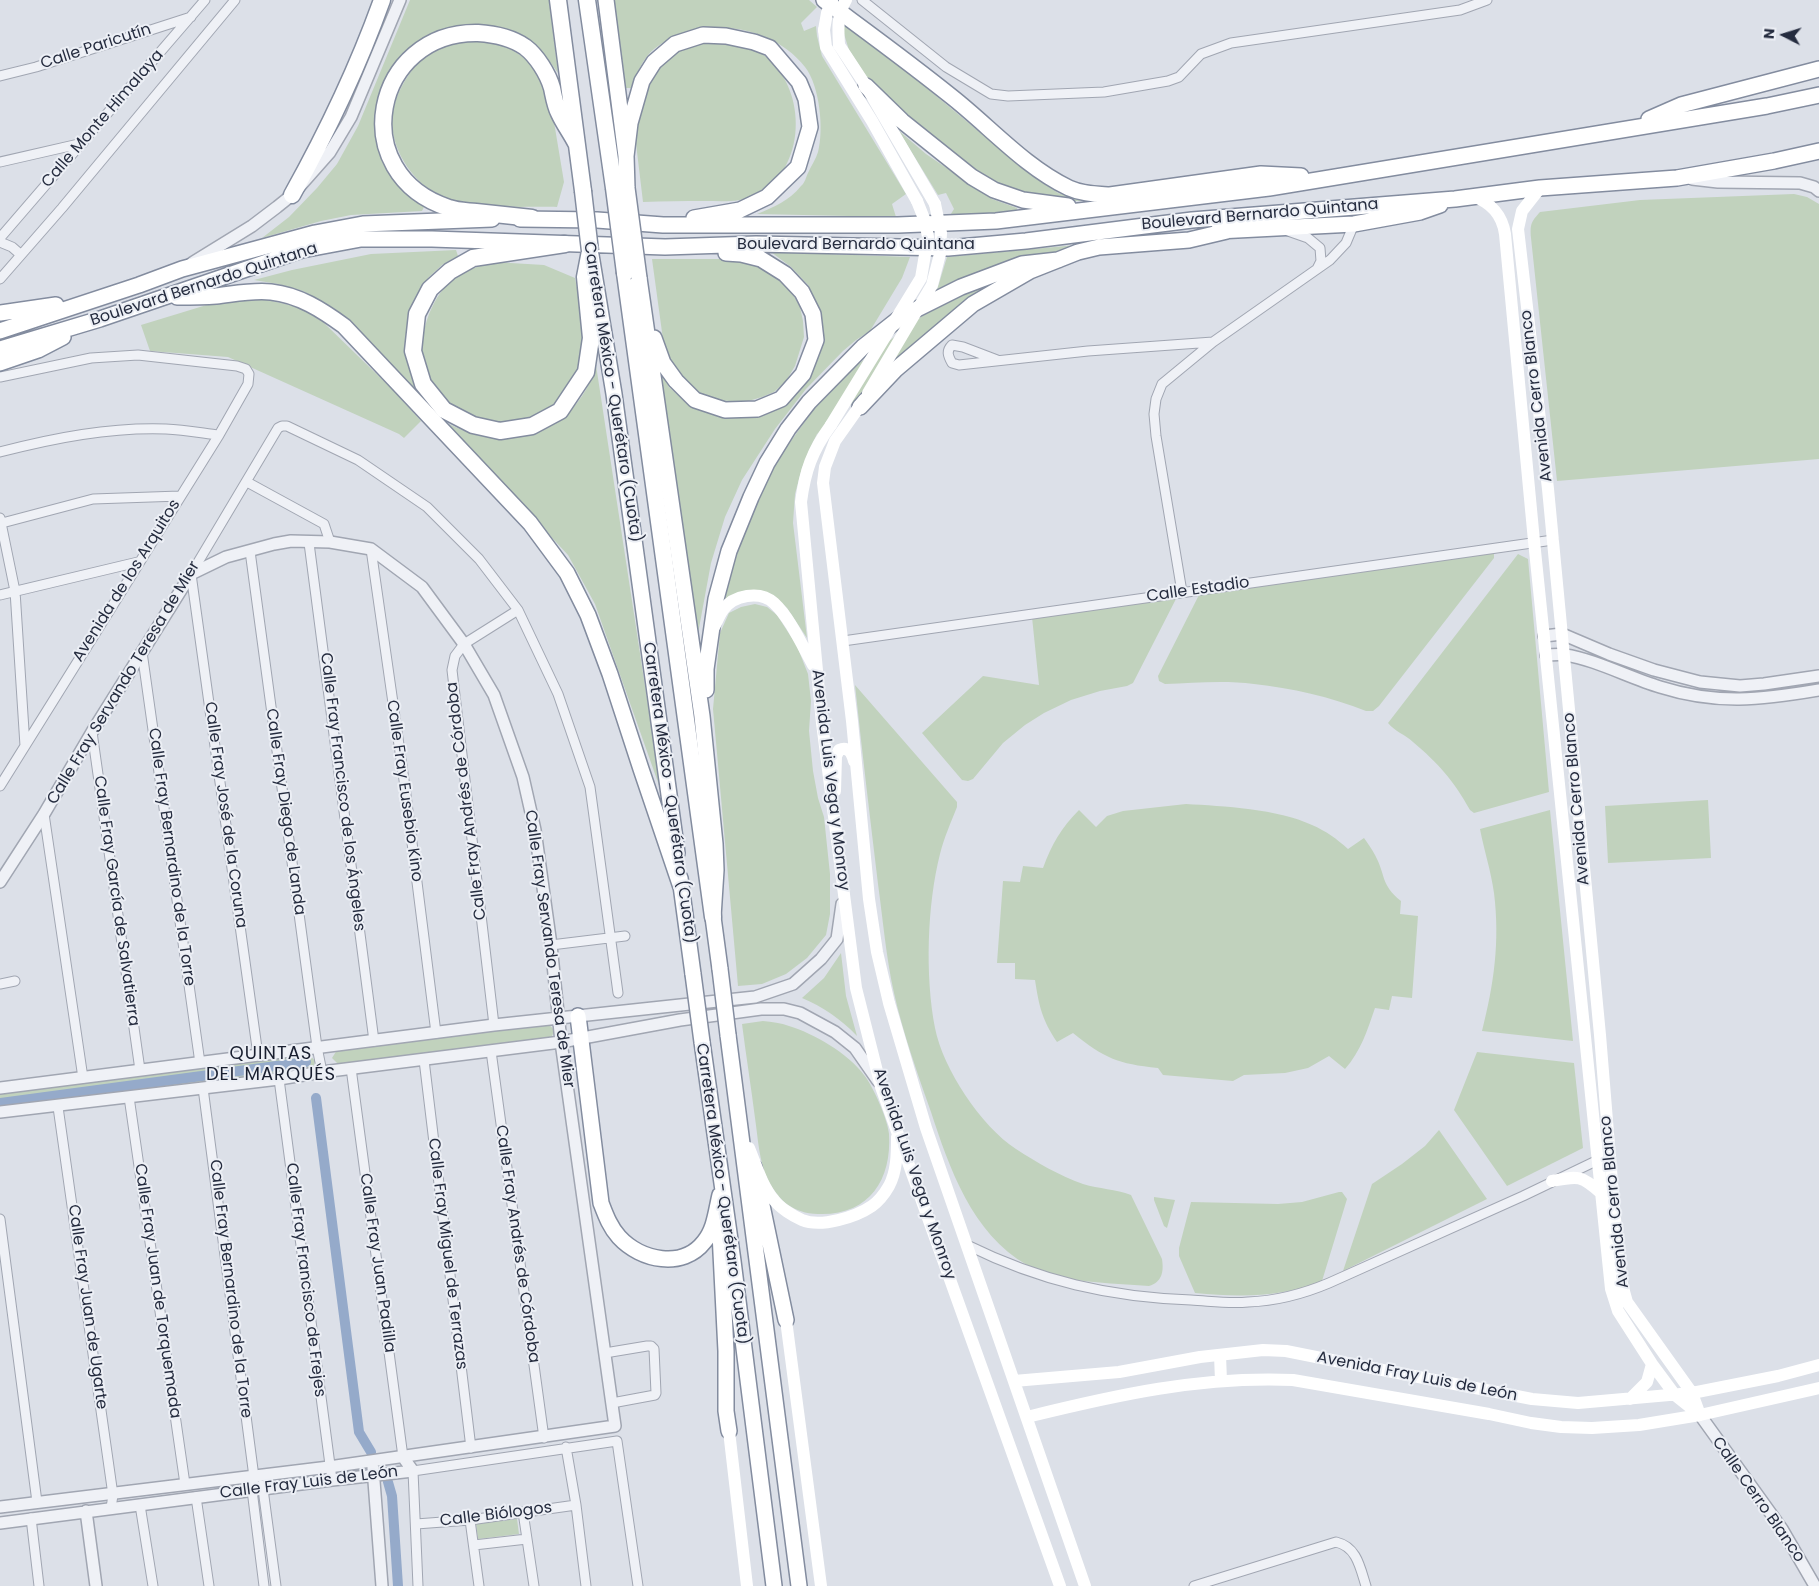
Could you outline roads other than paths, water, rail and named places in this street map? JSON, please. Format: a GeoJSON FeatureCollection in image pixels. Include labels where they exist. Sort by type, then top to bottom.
{"type":"FeatureCollection","features":[{"type":"Feature","properties":{"kind":"highway"},"geometry":{"type":"LineString","coordinates":[[292,194],[311,160],[367,42],[382,0]]}},
{"type":"Feature","properties":{"kind":"highway"},"geometry":{"type":"LineString","coordinates":[[553,0],[563,42]]}},
{"type":"Feature","properties":{"kind":"highway","name":"Carretera México - Querétaro (Cuota)"},"geometry":{"type":"LineString","coordinates":[[558,0],[590,251],[617,413],[682,887],[774,1586]]}},
{"type":"Feature","properties":{"kind":"highway","name":"Carretera México - Querétaro (Cuota)"},"geometry":{"type":"LineString","coordinates":[[587,0],[621,188],[799,1586]]}},
{"type":"Feature","properties":{"kind":"highway"},"geometry":{"type":"LineString","coordinates":[[591,26],[594,0]]}},
{"type":"Feature","properties":{"kind":"highway","name":"Carretera México - Querétaro (Cuota)"},"geometry":{"type":"LineString","coordinates":[[606,0],[626,156],[621,188]]}},
{"type":"Feature","properties":{"kind":"highway"},"geometry":{"type":"LineString","coordinates":[[824,0],[952,97],[1028,161],[1047,175],[1071,188],[1089,194],[1110,194],[1260,174],[1324,178]]}},
{"type":"Feature","properties":{"kind":"highway"},"geometry":{"type":"LineString","coordinates":[[532,218],[450,209],[424,197],[404,180],[391,161],[384,140],[383,120],[386,98],[397,77],[409,60],[424,47],[443,39],[466,33],[493,34],[525,47],[538,61],[548,79],[560,116],[576,143]]}},
{"type":"Feature","properties":{"kind":"highway"},"geometry":{"type":"LineString","coordinates":[[626,156],[630,123],[642,81],[654,62],[675,44],[703,35],[726,36],[754,42],[770,48],[800,82],[806,99],[810,127],[798,167],[767,197],[740,210],[663,225]]}},
{"type":"Feature","properties":{"kind":"highway"},"geometry":{"type":"LineString","coordinates":[[1625,129],[1681,105],[1819,69]]}},
{"type":"Feature","properties":{"kind":"highway","name":"Boulevard Bernardo Quintana"},"geometry":{"type":"LineString","coordinates":[[1751,108],[1767,101],[1819,85]]}},
{"type":"Feature","properties":{"kind":"highway"},"geometry":{"type":"LineString","coordinates":[[866,86],[925,141],[972,177],[994,190],[1023,200],[1097,208]]}},
{"type":"Feature","properties":{"kind":"highway","name":"Boulevard Bernardo Quintana"},"geometry":{"type":"LineString","coordinates":[[0,331],[182,269],[315,233],[363,224],[532,218],[663,225],[956,224],[996,221],[1269,188],[1819,95]]}},
{"type":"Feature","properties":{"kind":"highway","name":"Boulevard Bernardo Quintana"},"geometry":{"type":"LineString","coordinates":[[0,350],[302,250],[361,239],[432,239],[665,247],[756,244],[948,248],[1026,241],[1192,220],[1455,199],[1540,188],[1677,178],[1774,161],[1817,151]]}},
{"type":"Feature","properties":{"kind":"highway"},"geometry":{"type":"LineString","coordinates":[[1086,232],[1118,234],[1175,230],[1227,231],[1354,224],[1420,212],[1455,199]]}},
{"type":"Feature","properties":{"kind":"highway"},"geometry":{"type":"LineString","coordinates":[[860,407],[895,370],[973,304],[1030,271],[1078,252],[1099,247],[1189,240],[1227,231]]}},
{"type":"Feature","properties":{"kind":"highway"},"geometry":{"type":"LineString","coordinates":[[565,244],[473,258],[450,271],[430,288],[417,314],[414,352],[423,384],[444,410],[472,425],[500,431],[532,426],[560,411],[586,372],[591,338],[586,277],[590,251]]}},
{"type":"Feature","properties":{"kind":"highway"},"geometry":{"type":"LineString","coordinates":[[643,304],[663,363],[676,381],[695,400],[726,410],[757,408],[781,399],[803,374],[816,340],[813,314],[802,292],[785,274],[761,259],[741,254],[665,247]]}},
{"type":"Feature","properties":{"kind":"highway"},"geometry":{"type":"LineString","coordinates":[[702,716],[706,695],[706,669],[716,599],[729,551],[767,463],[788,429],[816,395],[863,347],[901,317],[961,286],[1022,264],[1058,260]]}},
{"type":"Feature","properties":{"kind":"highway","name":"Carretera México - Querétaro (Cuota)"},"geometry":{"type":"LineString","coordinates":[[632,275],[643,304],[702,716],[716,870],[713,917]]}},
{"type":"Feature","properties":{"kind":"highway"},"geometry":{"type":"LineString","coordinates":[[161,298],[216,296],[244,292],[272,292],[300,299],[323,310],[344,326],[530,523],[567,573],[588,615],[610,674],[682,887]]}},
{"type":"Feature","properties":{"kind":"highway"},"geometry":{"type":"LineString","coordinates":[[0,313],[90,301]]}},
{"type":"Feature","properties":{"kind":"highway"},"geometry":{"type":"LineString","coordinates":[[0,363],[38,350],[94,320]]}},
{"type":"Feature","properties":{"kind":"highway"},"geometry":{"type":"LineString","coordinates":[[578,1016],[602,1203],[608,1223],[620,1238],[631,1247],[646,1255],[663,1260],[678,1260],[704,1243],[712,1229],[723,1191]]}},
{"type":"Feature","properties":{"kind":"highway"},"geometry":{"type":"LineString","coordinates":[[735,1086],[786,1320]]}},
{"type":"Feature","properties":{"kind":"highway"},"geometry":{"type":"LineString","coordinates":[[723,1191],[720,1226],[726,1351],[726,1411],[729,1431]]}},
{"type":"Feature","properties":{"kind":"main road","name":"Avenida Luis Vega y Monroy"},"geometry":{"type":"LineString","coordinates":[[832,0],[827,12],[824,30],[826,48],[872,121],[917,201],[925,221],[928,237],[927,254],[921,278],[810,458],[801,502],[816,670],[856,988],[881,1086],[1060,1586]]}},
{"type":"Feature","properties":{"kind":"main road","name":"Avenida Luis Vega y Monroy"},"geometry":{"type":"LineString","coordinates":[[846,0],[840,10],[838,26],[840,45],[936,204],[941,233],[932,285],[860,407],[834,441],[825,466],[823,483],[824,504],[843,641],[869,899],[877,952],[888,1003],[926,1128],[1083,1584]]}},
{"type":"Feature","properties":{"kind":"main road","name":"Avenida Cerro Blanco"},"geometry":{"type":"LineString","coordinates":[[1540,188],[1522,211],[1518,229],[1553,540],[1622,1284],[1627,1302],[1692,1392],[1700,1415]]}},
{"type":"Feature","properties":{"kind":"main road","name":"Avenida Cerro Blanco"},"geometry":{"type":"LineString","coordinates":[[1473,196],[1494,209],[1504,227],[1534,541],[1611,1289],[1615,1305],[1627,1327],[1652,1364],[1675,1395],[1700,1415]]}},
{"type":"Feature","properties":{"kind":"main road"},"geometry":{"type":"LineString","coordinates":[[712,632],[723,609],[736,600],[746,596],[758,595],[774,603],[795,632],[816,670]]}},
{"type":"Feature","properties":{"kind":"main road"},"geometry":{"type":"LineString","coordinates":[[834,824],[836,756],[839,750],[844,749],[851,752],[858,778]]}},
{"type":"Feature","properties":{"kind":"main road"},"geometry":{"type":"LineString","coordinates":[[749,1148],[765,1186],[774,1200],[803,1220],[822,1222],[840,1220],[859,1214],[873,1205],[884,1194],[894,1173],[898,1130]]}},
{"type":"Feature","properties":{"kind":"main road"},"geometry":{"type":"LineString","coordinates":[[1552,1181],[1580,1178],[1587,1181],[1601,1193]]}},
{"type":"Feature","properties":{"kind":"main road"},"geometry":{"type":"LineString","coordinates":[[786,1320],[821,1586]]}},
{"type":"Feature","properties":{"kind":"main road","name":"Avenida Fray Luis de León"},"geometry":{"type":"LineString","coordinates":[[1014,1382],[1119,1372],[1200,1357],[1263,1350],[1286,1352],[1549,1402],[1578,1403],[1675,1395],[1778,1376],[1819,1365]]}},
{"type":"Feature","properties":{"kind":"main road"},"geometry":{"type":"LineString","coordinates":[[1220,1355],[1221,1381]]}},
{"type":"Feature","properties":{"kind":"main road"},"geometry":{"type":"LineString","coordinates":[[1630,1399],[1647,1382],[1652,1364]]}},
{"type":"Feature","properties":{"kind":"main road","name":"Avenida Fray Luis de León"},"geometry":{"type":"LineString","coordinates":[[1027,1418],[1085,1403],[1166,1387],[1254,1378],[1293,1380],[1561,1427],[1592,1428],[1639,1425],[1700,1415],[1819,1388]]}},
{"type":"Feature","properties":{"kind":"main road"},"geometry":{"type":"LineString","coordinates":[[729,1431],[747,1586]]}},
{"type":"Feature","properties":{"kind":"street","name":"Calle Monte Himalaya"},"geometry":{"type":"LineString","coordinates":[[0,238],[205,0]]}},
{"type":"Feature","properties":{"kind":"street"},"geometry":{"type":"LineString","coordinates":[[0,279],[62,208],[235,0]]}},
{"type":"Feature","properties":{"kind":"street"},"geometry":{"type":"LineString","coordinates":[[182,269],[252,226],[292,194],[330,152],[350,117],[400,0]]}},
{"type":"Feature","properties":{"kind":"street"},"geometry":{"type":"LineString","coordinates":[[862,0],[959,76],[991,94],[1008,96],[1104,92],[1168,81],[1179,77],[1201,54],[1231,43],[1460,10],[1487,0]]}},
{"type":"Feature","properties":{"kind":"street","name":"Calle Paricutín"},"geometry":{"type":"LineString","coordinates":[[0,76],[36,67],[190,17]]}},
{"type":"Feature","properties":{"kind":"street"},"geometry":{"type":"LineString","coordinates":[[0,162],[83,142]]}},
{"type":"Feature","properties":{"kind":"street"},"geometry":{"type":"LineString","coordinates":[[1677,178],[1718,182],[1800,183],[1814,187],[1819,191]]}},
{"type":"Feature","properties":{"kind":"street"},"geometry":{"type":"LineString","coordinates":[[1182,592],[1156,436],[1154,414],[1156,399],[1162,384],[1213,342],[1330,260],[1346,243],[1354,224]]}},
{"type":"Feature","properties":{"kind":"street"},"geometry":{"type":"LineString","coordinates":[[1281,228],[1308,238],[1320,248],[1321,261],[1313,272]]}},
{"type":"Feature","properties":{"kind":"street"},"geometry":{"type":"LineString","coordinates":[[0,242],[12,247],[20,254]]}},
{"type":"Feature","properties":{"kind":"street"},"geometry":{"type":"LineString","coordinates":[[997,360],[963,346],[952,345],[948,349],[948,356],[952,363],[958,365],[1213,342]]}},
{"type":"Feature","properties":{"kind":"street","name":"Avenida de los Arquitos"},"geometry":{"type":"LineString","coordinates":[[0,377],[91,358],[138,355],[237,366],[246,369],[249,374],[248,384],[219,434],[0,786]]}},
{"type":"Feature","properties":{"kind":"street","name":"Calle Fray Servando Teresa de Mier"},"geometry":{"type":"LineString","coordinates":[[0,882],[44,814],[92,732],[191,574],[278,428],[288,426],[358,460],[426,507],[479,559],[518,610]]}},
{"type":"Feature","properties":{"kind":"street"},"geometry":{"type":"LineString","coordinates":[[0,452],[36,442],[80,434],[125,430],[166,429],[219,434]]}},
{"type":"Feature","properties":{"kind":"street"},"geometry":{"type":"LineString","coordinates":[[247,482],[324,524],[330,542]]}},
{"type":"Feature","properties":{"kind":"street"},"geometry":{"type":"LineString","coordinates":[[25,746],[15,591],[1,521],[93,499],[180,496]]}},
{"type":"Feature","properties":{"kind":"street","name":"Calle Estadio"},"geometry":{"type":"LineString","coordinates":[[843,641],[1534,541],[1553,540]]}},
{"type":"Feature","properties":{"kind":"street","name":"Calle Fray Servando Teresa de Mier"},"geometry":{"type":"LineString","coordinates":[[191,574],[226,557],[291,541],[330,542],[371,549],[422,587],[464,644],[494,695],[523,777],[536,830],[561,1042],[615,1426]]}},
{"type":"Feature","properties":{"kind":"street","name":"Calle Fray Francisco de los Ángeles"},"geometry":{"type":"LineString","coordinates":[[309,542],[374,1041]]}},
{"type":"Feature","properties":{"kind":"street","name":"Calle Fray Eusebio Kino"},"geometry":{"type":"LineString","coordinates":[[371,549],[405,787],[436,1033]]}},
{"type":"Feature","properties":{"kind":"street","name":"Calle Fray Diego de Landa"},"geometry":{"type":"LineString","coordinates":[[250,551],[317,1048],[322,1072]]}},
{"type":"Feature","properties":{"kind":"street"},"geometry":{"type":"LineString","coordinates":[[0,595],[138,562]]}},
{"type":"Feature","properties":{"kind":"street","name":"Calle Fray José de la Coruna"},"geometry":{"type":"LineString","coordinates":[[191,574],[258,1055]]}},
{"type":"Feature","properties":{"kind":"street"},"geometry":{"type":"LineString","coordinates":[[464,644],[518,610],[558,694],[590,787],[618,993]]}},
{"type":"Feature","properties":{"kind":"street"},"geometry":{"type":"LineString","coordinates":[[1544,636],[1562,634],[1654,670],[1700,682],[1740,686],[1819,676]]}},
{"type":"Feature","properties":{"kind":"street","name":"Calle Fray Andrés de Córdoba"},"geometry":{"type":"LineString","coordinates":[[464,644],[455,656],[452,670],[494,1025]]}},
{"type":"Feature","properties":{"kind":"street","name":"Calle Fray Bernardino de la Torre"},"geometry":{"type":"LineString","coordinates":[[142,652],[200,1063]]}},
{"type":"Feature","properties":{"kind":"street"},"geometry":{"type":"LineString","coordinates":[[1546,655],[1564,655],[1578,658],[1660,688],[1697,696],[1742,700],[1766,699],[1819,690]]}},
{"type":"Feature","properties":{"kind":"street","name":"Calle Fray García de Salvatierra"},"geometry":{"type":"LineString","coordinates":[[92,732],[140,1070]]}},
{"type":"Feature","properties":{"kind":"street"},"geometry":{"type":"LineString","coordinates":[[44,814],[83,1078]]}},
{"type":"Feature","properties":{"kind":"street"},"geometry":{"type":"LineString","coordinates":[[0,1088],[494,1025],[755,997],[793,984],[821,959],[837,939],[843,889]]}},
{"type":"Feature","properties":{"kind":"street"},"geometry":{"type":"LineString","coordinates":[[551,945],[625,936]]}},
{"type":"Feature","properties":{"kind":"street"},"geometry":{"type":"LineString","coordinates":[[0,984],[15,981]]}},
{"type":"Feature","properties":{"kind":"street"},"geometry":{"type":"LineString","coordinates":[[0,1112],[58,1107],[561,1042],[761,1009],[784,1009],[800,1013],[835,1032],[855,1048],[881,1086]]}},
{"type":"Feature","properties":{"kind":"street","name":"Calle Fray Andrés de Córdoba"},"geometry":{"type":"LineString","coordinates":[[491,1051],[544,1438]]}},
{"type":"Feature","properties":{"kind":"street","name":"Calle Fray Miguel de Terrazas"},"geometry":{"type":"LineString","coordinates":[[424,1060],[471,1448]]}},
{"type":"Feature","properties":{"kind":"street","name":"Calle Fray Juan Padilla"},"geometry":{"type":"LineString","coordinates":[[351,1068],[403,1457]]}},
{"type":"Feature","properties":{"kind":"street","name":"Calle Fray Francisco de Frejes"},"geometry":{"type":"LineString","coordinates":[[278,1079],[332,1480]]}},
{"type":"Feature","properties":{"kind":"street","name":"Calle Fray Bernardino de la Torre"},"geometry":{"type":"LineString","coordinates":[[203,1088],[257,1489]]}},
{"type":"Feature","properties":{"kind":"street","name":"Calle Fray Juan de Torquemada"},"geometry":{"type":"LineString","coordinates":[[129,1097],[185,1484]]}},
{"type":"Feature","properties":{"kind":"street","name":"Calle Fray Juan de Ugarte"},"geometry":{"type":"LineString","coordinates":[[58,1107],[113,1495],[111,1508]]}},
{"type":"Feature","properties":{"kind":"street"},"geometry":{"type":"LineString","coordinates":[[967,1245],[1016,1266],[1068,1284],[1096,1291],[1163,1300],[1247,1303],[1306,1292],[1524,1196],[1598,1160]]}},
{"type":"Feature","properties":{"kind":"street"},"geometry":{"type":"LineString","coordinates":[[0,1219],[37,1502]]}},
{"type":"Feature","properties":{"kind":"street"},"geometry":{"type":"LineString","coordinates":[[605,1353],[647,1346],[651,1346],[654,1349],[655,1396],[612,1403]]}},
{"type":"Feature","properties":{"kind":"street","name":"Calle Cerro Blanco"},"geometry":{"type":"LineString","coordinates":[[1700,1415],[1782,1529],[1816,1584]]}},
{"type":"Feature","properties":{"kind":"street","name":"Calle Fray Luis de León"},"geometry":{"type":"LineString","coordinates":[[0,1508],[329,1467],[544,1438],[615,1426]]}},
{"type":"Feature","properties":{"kind":"street","name":"Calle Fray Luis de León"},"geometry":{"type":"LineString","coordinates":[[0,1523],[257,1489],[413,1471],[617,1441],[638,1586]]}},
{"type":"Feature","properties":{"kind":"street"},"geometry":{"type":"LineString","coordinates":[[566,1447],[576,1504],[586,1586]]}},
{"type":"Feature","properties":{"kind":"street"},"geometry":{"type":"LineString","coordinates":[[403,1457],[413,1471],[418,1586]]}},
{"type":"Feature","properties":{"kind":"street"},"geometry":{"type":"LineString","coordinates":[[373,1460],[382,1586]]}},
{"type":"Feature","properties":{"kind":"street"},"geometry":{"type":"LineString","coordinates":[[257,1489],[264,1586]]}},
{"type":"Feature","properties":{"kind":"street"},"geometry":{"type":"LineString","coordinates":[[257,1489],[276,1586]]}},
{"type":"Feature","properties":{"kind":"street"},"geometry":{"type":"LineString","coordinates":[[196,1497],[208,1586]]}},
{"type":"Feature","properties":{"kind":"street","name":"Calle Biólogos"},"geometry":{"type":"LineString","coordinates":[[416,1524],[470,1520],[576,1504]]}},
{"type":"Feature","properties":{"kind":"street"},"geometry":{"type":"LineString","coordinates":[[140,1505],[154,1586]]}},
{"type":"Feature","properties":{"kind":"street"},"geometry":{"type":"LineString","coordinates":[[86,1511],[96,1586]]}},
{"type":"Feature","properties":{"kind":"street"},"geometry":{"type":"LineString","coordinates":[[523,1512],[534,1586]]}},
{"type":"Feature","properties":{"kind":"street"},"geometry":{"type":"LineString","coordinates":[[31,1518],[39,1586]]}},
{"type":"Feature","properties":{"kind":"street"},"geometry":{"type":"LineString","coordinates":[[470,1520],[479,1586]]}},
{"type":"Feature","properties":{"kind":"street","name":"Calle Biólogos"},"geometry":{"type":"LineString","coordinates":[[474,1545],[527,1539]]}},
{"type":"Feature","properties":{"kind":"street"},"geometry":{"type":"LineString","coordinates":[[1194,1586],[1336,1542],[1345,1544],[1356,1555],[1366,1586]]}},
{"type":"Feature","properties":{"kind":"waterway"},"geometry":{"type":"LineString","coordinates":[[0,1103],[306,1062]]}},
{"type":"Feature","properties":{"kind":"waterway"},"geometry":{"type":"LineString","coordinates":[[316,1098],[359,1432],[371,1452]]}},
{"type":"Feature","properties":{"kind":"waterway"},"geometry":{"type":"LineString","coordinates":[[388,1482],[392,1496],[398,1586]]}},
{"type":"Feature","properties":{"kind":"district","name":"QUINTAS DEL MARQUÉS"},"geometry":{"type":"Point","coordinates":[271,1064]}}]}
